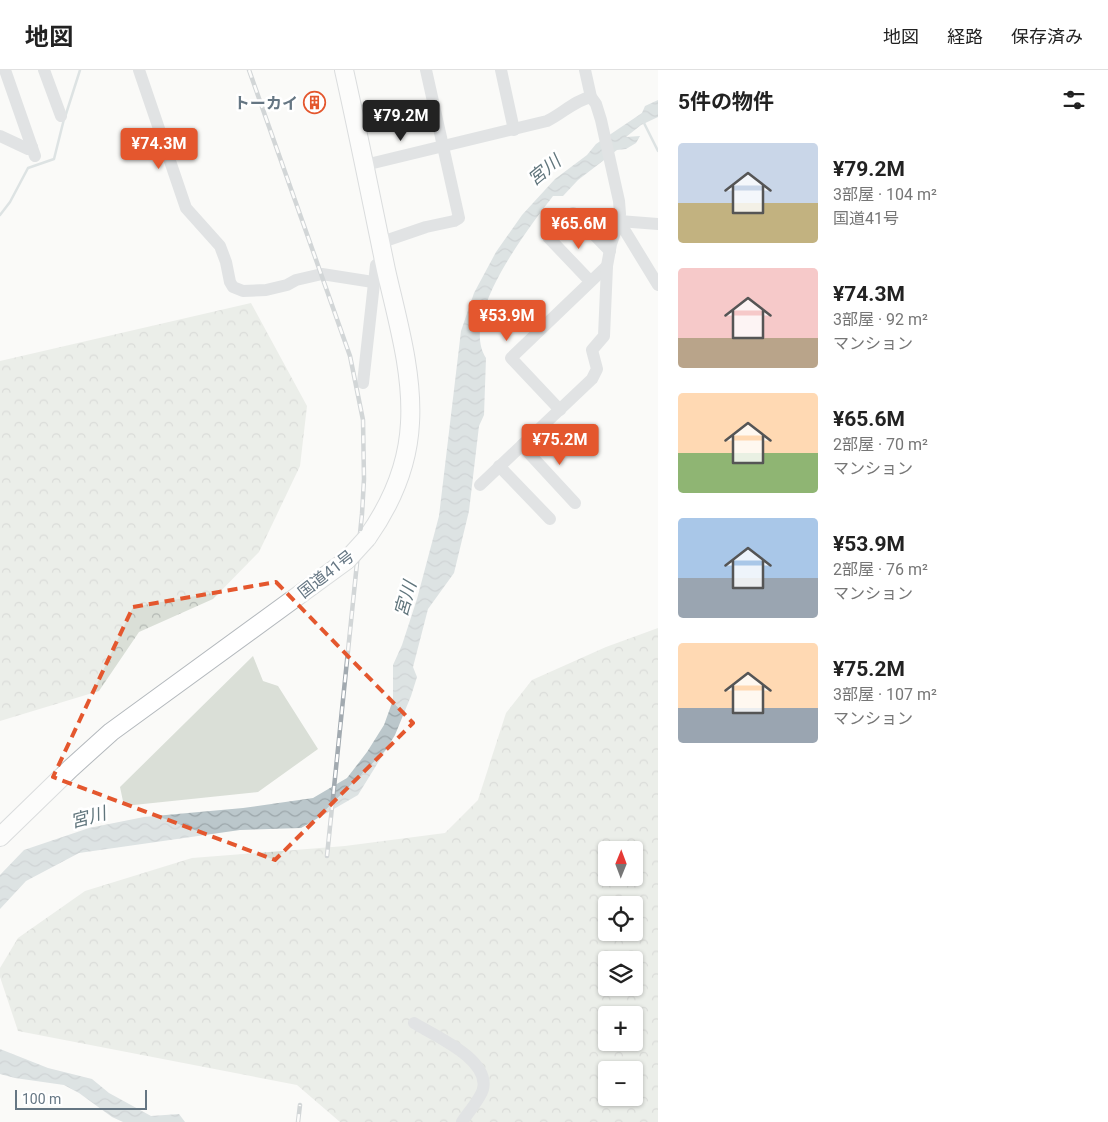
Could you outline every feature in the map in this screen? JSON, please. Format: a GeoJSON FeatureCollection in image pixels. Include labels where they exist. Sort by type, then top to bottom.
{"type":"FeatureCollection","features":[{"type":"Feature","properties":{"kind":"highway","name":"国道41号"},"geometry":{"type":"LineString","coordinates":[[0,837],[111,732],[347,560],[382,518],[402,473],[410,423],[406,368],[344,70]]}},
{"type":"Feature","properties":{"kind":"street"},"geometry":{"type":"LineString","coordinates":[[0,136],[33,152],[5,70]]}},
{"type":"Feature","properties":{"kind":"street"},"geometry":{"type":"LineString","coordinates":[[44,70],[61,116]]}},
{"type":"Feature","properties":{"kind":"street"},"geometry":{"type":"LineString","coordinates":[[139,70],[186,208],[220,246],[233,287],[243,291],[266,290],[322,274],[373,282]]}},
{"type":"Feature","properties":{"kind":"street"},"geometry":{"type":"LineString","coordinates":[[388,240],[459,218],[426,70]]}},
{"type":"Feature","properties":{"kind":"street"},"geometry":{"type":"LineString","coordinates":[[501,70],[514,130]]}},
{"type":"Feature","properties":{"kind":"street"},"geometry":{"type":"LineString","coordinates":[[480,485],[592,379],[598,368],[592,350],[604,336],[607,266],[620,214],[615,182],[601,123],[596,104],[591,97],[585,70]]}},
{"type":"Feature","properties":{"kind":"street"},"geometry":{"type":"LineString","coordinates":[[365,165],[547,121],[569,109],[581,99],[591,97]]}},
{"type":"Feature","properties":{"kind":"street"},"geometry":{"type":"LineString","coordinates":[[573,213],[610,251]]}},
{"type":"Feature","properties":{"kind":"street"},"geometry":{"type":"LineString","coordinates":[[619,221],[658,224]]}},
{"type":"Feature","properties":{"kind":"street"},"geometry":{"type":"LineString","coordinates":[[619,221],[658,285]]}},
{"type":"Feature","properties":{"kind":"street"},"geometry":{"type":"LineString","coordinates":[[548,237],[590,281]]}},
{"type":"Feature","properties":{"kind":"street"},"geometry":{"type":"LineString","coordinates":[[362,383],[376,265],[384,259]]}},
{"type":"Feature","properties":{"kind":"street"},"geometry":{"type":"LineString","coordinates":[[560,410],[511,358],[607,266]]}},
{"type":"Feature","properties":{"kind":"street"},"geometry":{"type":"LineString","coordinates":[[523,444],[526,450],[575,504]]}},
{"type":"Feature","properties":{"kind":"street"},"geometry":{"type":"LineString","coordinates":[[499,466],[550,519]]}},
{"type":"Feature","properties":{"kind":"street"},"geometry":{"type":"LineString","coordinates":[[414,1023],[456,1048],[475,1062],[483,1076],[483,1090],[462,1122]]}},
{"type":"Feature","properties":{"kind":"highlighted area"},"geometry":{"type":"Polygon","coordinates":[[[276,582],[413,723],[275,860],[53,777],[133,607],[276,582]]]}},
{"type":"Feature","properties":{"kind":"green space"},"geometry":{"type":"Polygon","coordinates":[[[251,303],[307,406],[300,466],[259,552],[213,599],[139,632],[99,691],[0,721],[0,361],[251,303]]]}},
{"type":"Feature","properties":{"kind":"green space"},"geometry":{"type":"Polygon","coordinates":[[[658,628],[658,1122],[340,1122],[297,1085],[18,1031],[0,977],[0,968],[18,938],[85,891],[192,858],[345,846],[445,833],[478,800],[506,713],[532,680],[606,647],[658,628]]]}},
{"type":"Feature","properties":{"kind":"green space"},"geometry":{"type":"Polygon","coordinates":[[[253,656],[263,681],[278,686],[318,749],[258,792],[124,806],[120,787],[253,656]]]}},
{"type":"Feature","properties":{"kind":"water"},"geometry":{"type":"Polygon","coordinates":[[[658,100],[658,117],[641,125],[626,137],[640,136],[636,143],[626,149],[617,150],[578,180],[563,196],[553,196],[514,251],[489,297],[482,320],[480,341],[486,358],[484,415],[479,426],[469,511],[454,573],[428,609],[413,667],[417,677],[395,735],[358,795],[301,828],[240,830],[79,853],[26,881],[0,909],[0,875],[24,850],[89,828],[144,817],[243,808],[313,798],[347,778],[367,752],[384,725],[393,700],[393,665],[402,645],[417,599],[439,516],[461,331],[474,293],[496,252],[522,215],[555,179],[587,155],[596,144],[642,113],[645,106],[658,100]]]}},
{"type":"Feature","properties":{"kind":"water"},"geometry":{"type":"Polygon","coordinates":[[[0,1049],[48,1068],[92,1079],[109,1093],[151,1116],[179,1114],[185,1122],[123,1122],[112,1117],[79,1093],[64,1085],[0,1074],[0,1049]]]}},
{"type":"Feature","properties":{"kind":"waterway"},"geometry":{"type":"LineString","coordinates":[[66,114],[80,70]]}},
{"type":"Feature","properties":{"kind":"waterway"},"geometry":{"type":"LineString","coordinates":[[0,215],[10,202],[28,168],[54,159],[64,119]]}},
{"type":"Feature","properties":{"kind":"waterway"},"geometry":{"type":"LineString","coordinates":[[643,121],[658,151]]}},
{"type":"Feature","properties":{"kind":"railway"},"geometry":{"type":"LineString","coordinates":[[249,70],[350,356],[363,420],[364,479],[362,514],[327,856]]}},
{"type":"Feature","properties":{"kind":"railway"},"geometry":{"type":"LineString","coordinates":[[298,1122],[300,1105]]}},
{"type":"Feature","properties":{"kind":"place","name":"トーカイ"},"geometry":{"type":"Point","coordinates":[314,103]}},
{"type":"Feature","properties":{"kind":"water label","name":"宮川"},"geometry":{"type":"Point","coordinates":[544,170]}},
{"type":"Feature","properties":{"kind":"water label","name":"宮川"},"geometry":{"type":"Point","coordinates":[405,599]}},
{"type":"Feature","properties":{"kind":"water label","name":"宮川"},"geometry":{"type":"Point","coordinates":[88,817]}}]}
